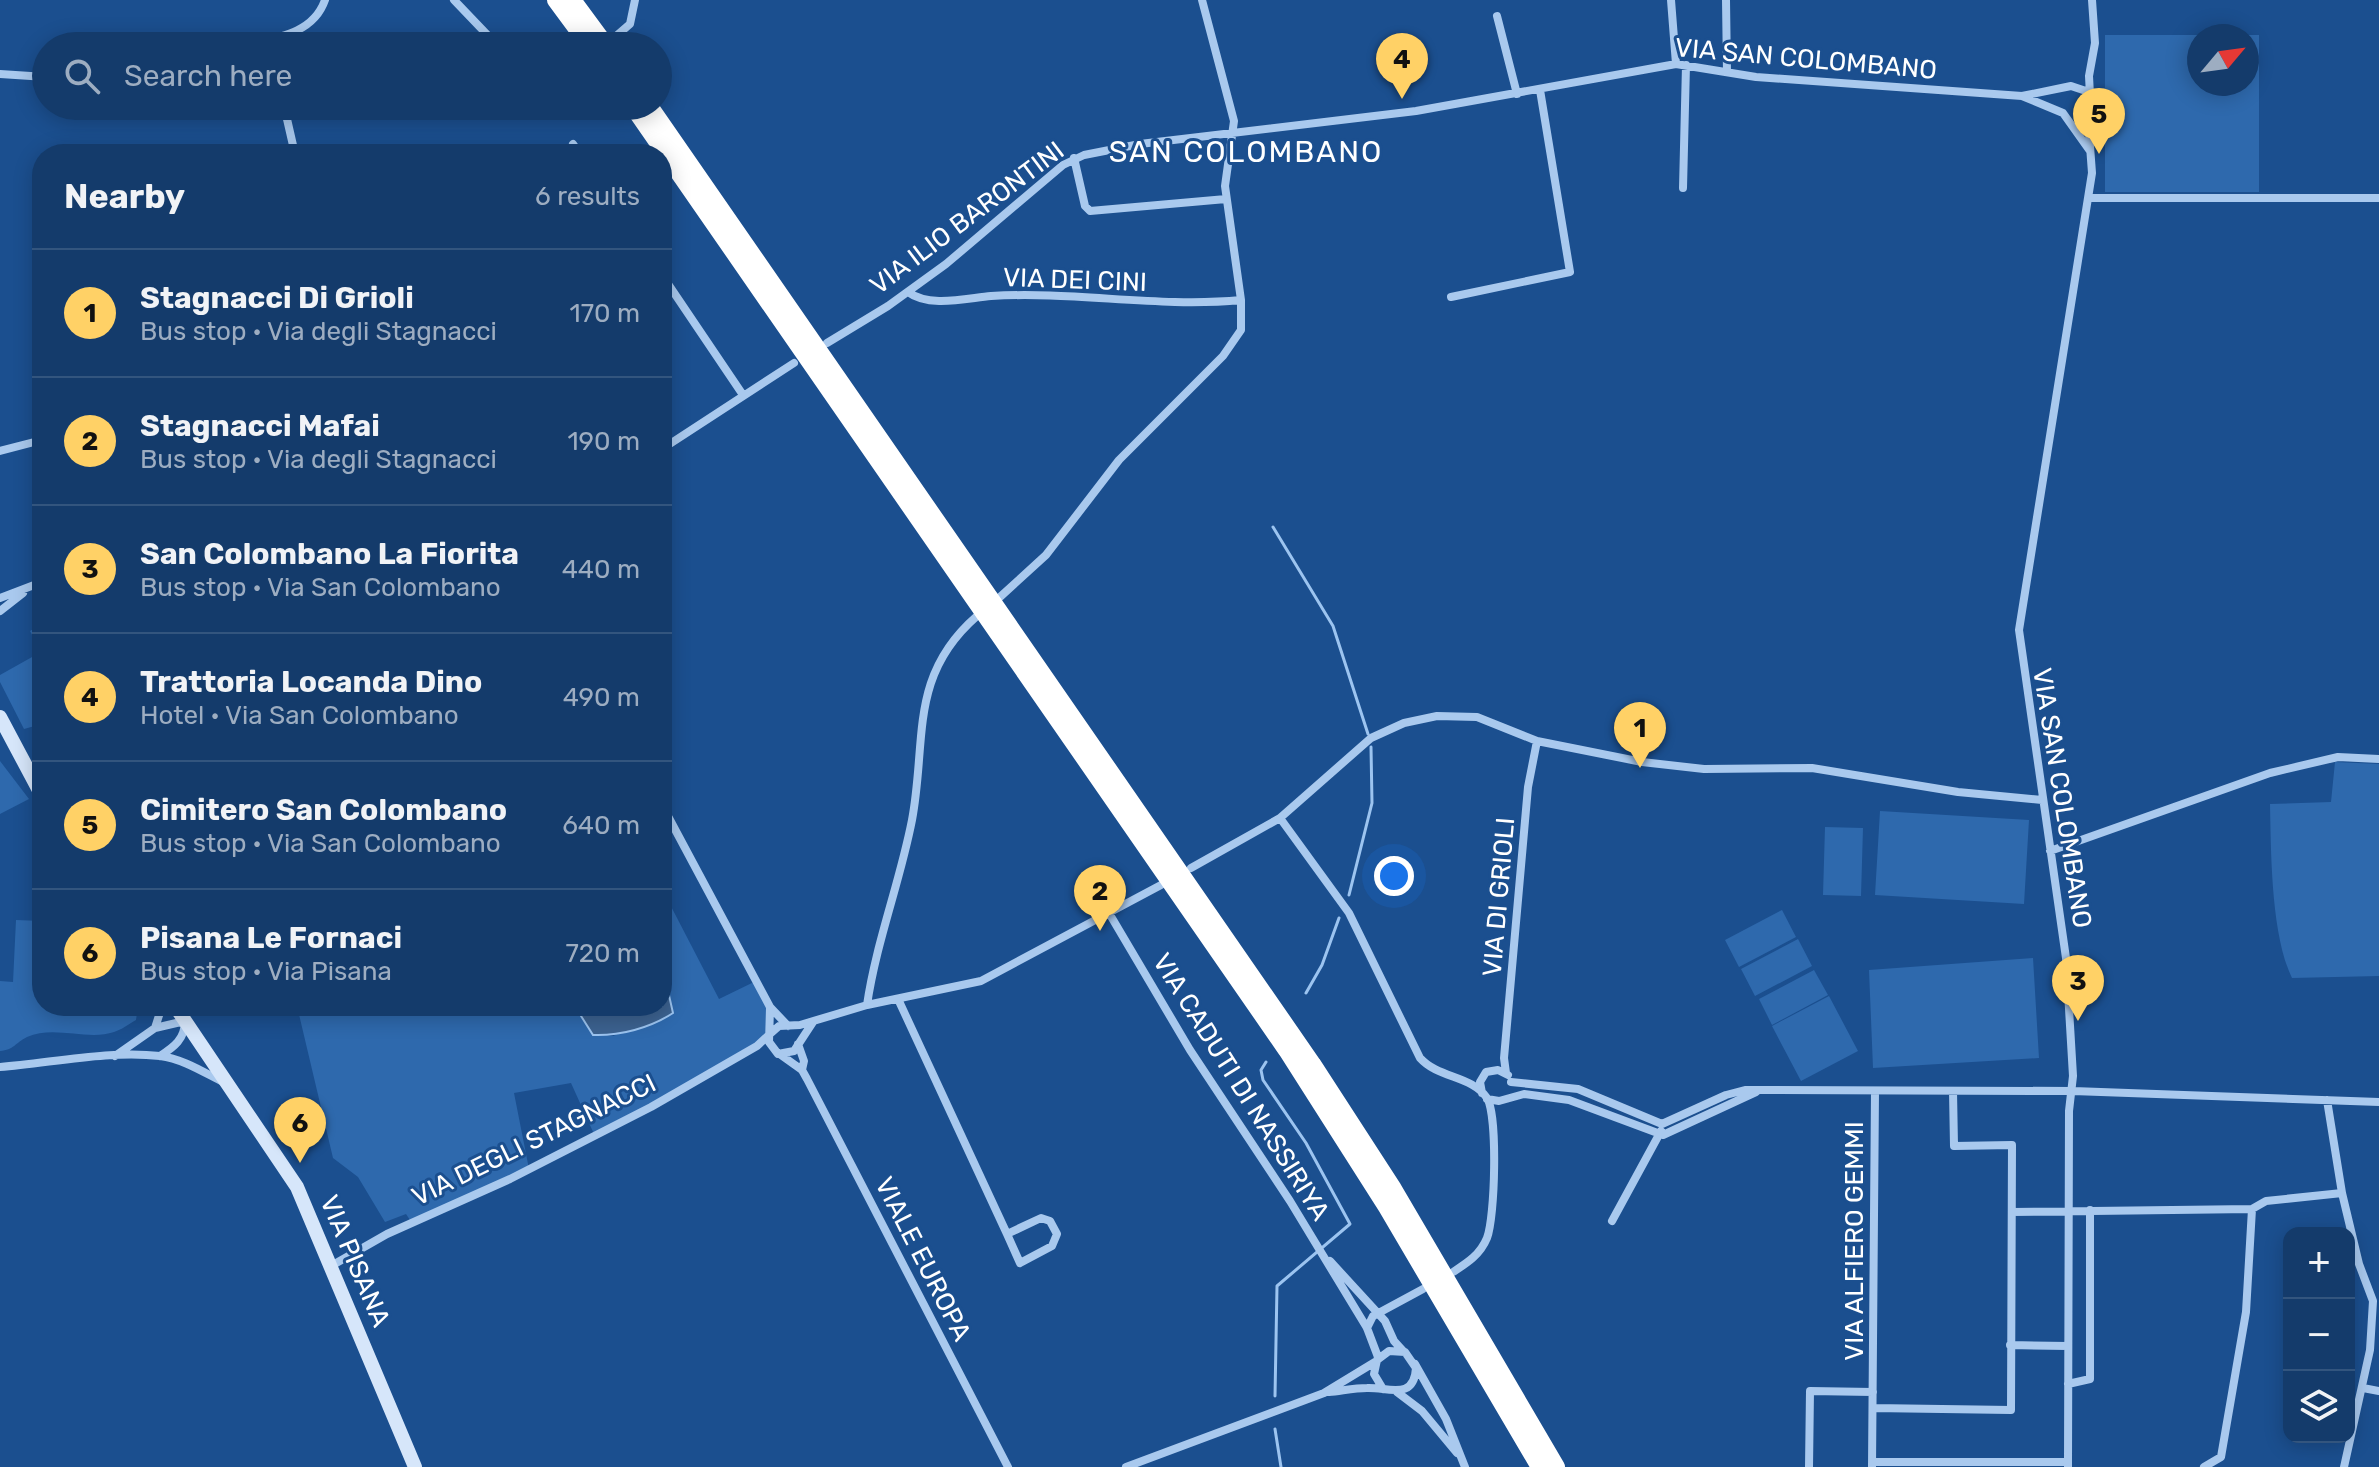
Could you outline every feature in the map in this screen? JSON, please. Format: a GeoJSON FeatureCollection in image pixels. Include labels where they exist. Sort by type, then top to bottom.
{"type":"FeatureCollection","features":[{"type":"Feature","properties":{"kind":"highway"},"geometry":{"type":"LineString","coordinates":[[556,0],[580,32]]}},
{"type":"Feature","properties":{"kind":"highway"},"geometry":{"type":"LineString","coordinates":[[572,0],[602,32]]}},
{"type":"Feature","properties":{"kind":"highway"},"geometry":{"type":"LineString","coordinates":[[643,120],[659,144]]}},
{"type":"Feature","properties":{"kind":"highway"},"geometry":{"type":"LineString","coordinates":[[659,120],[1312,1064],[1393,1189],[1556,1467]]}},
{"type":"Feature","properties":{"kind":"highway"},"geometry":{"type":"LineString","coordinates":[[672,162],[1287,1050],[1381,1195],[1540,1467]]}},
{"type":"Feature","properties":{"kind":"main road"},"geometry":{"type":"LineString","coordinates":[[0,717],[32,777]]}},
{"type":"Feature","properties":{"kind":"main road","name":"VIA PISANA"},"geometry":{"type":"LineString","coordinates":[[182,1016],[293,1179],[415,1467]]}},
{"type":"Feature","properties":{"kind":"street"},"geometry":{"type":"LineString","coordinates":[[292,32],[315,21],[325,0]]}},
{"type":"Feature","properties":{"kind":"street"},"geometry":{"type":"LineString","coordinates":[[454,0],[485,32]]}},
{"type":"Feature","properties":{"kind":"street"},"geometry":{"type":"LineString","coordinates":[[622,32],[630,24],[635,0]]}},
{"type":"Feature","properties":{"kind":"street"},"geometry":{"type":"LineString","coordinates":[[1000,597],[1046,555],[1119,460],[1235,341],[1243,317],[1226,199],[1227,164],[1234,135],[1232,112],[1202,0]]}},
{"type":"Feature","properties":{"kind":"street"},"geometry":{"type":"LineString","coordinates":[[1671,0],[1676,64]]}},
{"type":"Feature","properties":{"kind":"street"},"geometry":{"type":"LineString","coordinates":[[1726,0],[1727,72]]}},
{"type":"Feature","properties":{"kind":"street"},"geometry":{"type":"LineString","coordinates":[[2092,0],[2094,15]]}},
{"type":"Feature","properties":{"kind":"street"},"geometry":{"type":"LineString","coordinates":[[2094,15],[2099,0]]}},
{"type":"Feature","properties":{"kind":"street","name":"VIA SAN COLOMBANO"},"geometry":{"type":"LineString","coordinates":[[2068,1465],[2069,1111],[2073,1091],[2066,958],[2019,630],[2088,198],[2089,76],[2094,59],[2094,15]]}},
{"type":"Feature","properties":{"kind":"street"},"geometry":{"type":"LineString","coordinates":[[1497,16],[1517,94]]}},
{"type":"Feature","properties":{"kind":"street","name":"VIA SAN COLOMBANO"},"geometry":{"type":"LineString","coordinates":[[1234,135],[1517,94],[1676,64],[1756,77],[2022,96],[2069,87],[2089,76]]}},
{"type":"Feature","properties":{"kind":"street"},"geometry":{"type":"LineString","coordinates":[[1683,188],[1686,65]]}},
{"type":"Feature","properties":{"kind":"street"},"geometry":{"type":"LineString","coordinates":[[0,74],[32,76]]}},
{"type":"Feature","properties":{"kind":"street"},"geometry":{"type":"LineString","coordinates":[[2090,96],[2081,87],[2069,87],[2059,99],[2064,114],[2090,152]]}},
{"type":"Feature","properties":{"kind":"street"},"geometry":{"type":"LineString","coordinates":[[1451,297],[1570,272],[1540,90]]}},
{"type":"Feature","properties":{"kind":"street","name":"VIA SAN COLOMBANO"},"geometry":{"type":"LineString","coordinates":[[2022,96],[2064,114]]}},
{"type":"Feature","properties":{"kind":"street"},"geometry":{"type":"LineString","coordinates":[[2064,114],[2080,117],[2090,110]]}},
{"type":"Feature","properties":{"kind":"street"},"geometry":{"type":"LineString","coordinates":[[287,120],[293,144]]}},
{"type":"Feature","properties":{"kind":"street","name":"VIA ILIO BARONTINI"},"geometry":{"type":"LineString","coordinates":[[827,343],[908,292],[1074,158],[1140,144],[1234,135]]}},
{"type":"Feature","properties":{"kind":"street"},"geometry":{"type":"LineString","coordinates":[[1074,158],[1085,206],[1090,211],[1226,199]]}},
{"type":"Feature","properties":{"kind":"street"},"geometry":{"type":"LineString","coordinates":[[2088,198],[2379,198]]}},
{"type":"Feature","properties":{"kind":"street"},"geometry":{"type":"LineString","coordinates":[[672,290],[743,395]]}},
{"type":"Feature","properties":{"kind":"street","name":"VIA DEI CINI"},"geometry":{"type":"LineString","coordinates":[[908,292],[925,300],[1030,294],[1189,305],[1241,300]]}},
{"type":"Feature","properties":{"kind":"street"},"geometry":{"type":"LineString","coordinates":[[672,442],[794,363]]}},
{"type":"Feature","properties":{"kind":"street"},"geometry":{"type":"LineString","coordinates":[[0,451],[32,443]]}},
{"type":"Feature","properties":{"kind":"street"},"geometry":{"type":"LineString","coordinates":[[0,598],[30,588]]}},
{"type":"Feature","properties":{"kind":"street"},"geometry":{"type":"LineString","coordinates":[[0,611],[30,588]]}},
{"type":"Feature","properties":{"kind":"street"},"geometry":{"type":"LineString","coordinates":[[867,1005],[912,820],[920,720],[927,693],[951,642],[977,616]]}},
{"type":"Feature","properties":{"kind":"street"},"geometry":{"type":"LineString","coordinates":[[1191,868],[1237,846],[1280,818],[1358,746],[1413,720],[1472,717],[1537,741],[1642,762],[1704,769],[1812,768],[1958,792],[2042,800]]}},
{"type":"Feature","properties":{"kind":"street","name":"VIA DI GRIOLI"},"geometry":{"type":"LineString","coordinates":[[1506,1073],[1504,1058],[1528,787],[1537,741]]}},
{"type":"Feature","properties":{"kind":"street"},"geometry":{"type":"LineString","coordinates":[[2050,851],[2270,773],[2338,757],[2379,759]]}},
{"type":"Feature","properties":{"kind":"street"},"geometry":{"type":"LineString","coordinates":[[1280,818],[1349,913],[1417,1055],[1440,1074],[1462,1079],[1485,1096],[1504,1099],[1530,1095],[1579,1102],[1658,1135],[1675,1132],[1756,1092]]}},
{"type":"Feature","properties":{"kind":"street"},"geometry":{"type":"LineString","coordinates":[[672,824],[770,1007],[789,1027],[798,1043]]}},
{"type":"Feature","properties":{"kind":"street","name":"VIA DEGLI STAGNACCI"},"geometry":{"type":"LineString","coordinates":[[331,1266],[387,1234],[510,1179],[651,1107],[753,1048],[779,1026],[813,1022],[867,1005],[981,981],[1161,885]]}},
{"type":"Feature","properties":{"kind":"street","name":"VIA CADUTI DI NASSIRIYA"},"geometry":{"type":"LineString","coordinates":[[1109,913],[1190,1050],[1290,1201],[1367,1328],[1377,1360]]}},
{"type":"Feature","properties":{"kind":"street"},"geometry":{"type":"LineString","coordinates":[[898,999],[1020,1263],[1052,1246],[1057,1234],[1050,1221],[1041,1218],[1007,1234]]}},
{"type":"Feature","properties":{"kind":"street"},"geometry":{"type":"LineString","coordinates":[[770,1007],[771,1034],[777,1053]]}},
{"type":"Feature","properties":{"kind":"street"},"geometry":{"type":"LineString","coordinates":[[155,1028],[159,1016]]}},
{"type":"Feature","properties":{"kind":"street"},"geometry":{"type":"LineString","coordinates":[[114,1057],[155,1028],[185,1021],[184,1035],[160,1056]]}},
{"type":"Feature","properties":{"kind":"street"},"geometry":{"type":"LineString","coordinates":[[753,1048],[777,1053],[792,1052],[813,1022]]}},
{"type":"Feature","properties":{"kind":"street","name":"VIALE EUROPA"},"geometry":{"type":"LineString","coordinates":[[798,1043],[804,1061],[802,1070]]}},
{"type":"Feature","properties":{"kind":"street","name":"VIALE EUROPA"},"geometry":{"type":"LineString","coordinates":[[777,1053],[802,1070],[1008,1467]]}},
{"type":"Feature","properties":{"kind":"street"},"geometry":{"type":"LineString","coordinates":[[0,1067],[160,1056],[196,1068],[230,1086]]}},
{"type":"Feature","properties":{"kind":"street"},"geometry":{"type":"LineString","coordinates":[[1453,1272],[1477,1254],[1490,1229],[1492,1113],[1480,1082],[1504,1058]]}},
{"type":"Feature","properties":{"kind":"street"},"geometry":{"type":"LineString","coordinates":[[1462,1079],[1488,1072],[1506,1073],[1511,1082]]}},
{"type":"Feature","properties":{"kind":"street"},"geometry":{"type":"LineString","coordinates":[[1492,1113],[1504,1099],[1511,1082]]}},
{"type":"Feature","properties":{"kind":"street"},"geometry":{"type":"LineString","coordinates":[[1511,1082],[1578,1089],[1652,1123],[1666,1123]]}},
{"type":"Feature","properties":{"kind":"street","name":"VIA ALFIERO GEMMI"},"geometry":{"type":"LineString","coordinates":[[1872,1465],[1875,1091]]}},
{"type":"Feature","properties":{"kind":"street"},"geometry":{"type":"LineString","coordinates":[[1873,1408],[2011,1410],[2012,1145],[1954,1146],[1953,1091]]}},
{"type":"Feature","properties":{"kind":"street"},"geometry":{"type":"LineString","coordinates":[[2073,1091],[2379,1102]]}},
{"type":"Feature","properties":{"kind":"street","name":"VIA ALFIERO GEMMI"},"geometry":{"type":"LineString","coordinates":[[1666,1123],[1732,1092],[2073,1091]]}},
{"type":"Feature","properties":{"kind":"street"},"geometry":{"type":"LineString","coordinates":[[2327,1100],[2342,1193],[2359,1264],[2376,1301],[2363,1388],[2344,1467]]}},
{"type":"Feature","properties":{"kind":"street"},"geometry":{"type":"LineString","coordinates":[[1612,1221],[1666,1123]]}},
{"type":"Feature","properties":{"kind":"street"},"geometry":{"type":"LineString","coordinates":[[2012,1212],[2252,1209],[2266,1201],[2342,1193]]}},
{"type":"Feature","properties":{"kind":"street"},"geometry":{"type":"LineString","coordinates":[[2204,1467],[2221,1457],[2246,1312],[2252,1209]]}},
{"type":"Feature","properties":{"kind":"street"},"geometry":{"type":"LineString","coordinates":[[2068,1384],[2090,1379],[2090,1210]]}},
{"type":"Feature","properties":{"kind":"street","name":"VIA CADUTI DI NASSIRIYA"},"geometry":{"type":"LineString","coordinates":[[1315,1242],[1388,1326],[1394,1341],[1405,1352]]}},
{"type":"Feature","properties":{"kind":"street"},"geometry":{"type":"LineString","coordinates":[[1367,1328],[1377,1314],[1423,1289]]}},
{"type":"Feature","properties":{"kind":"street"},"geometry":{"type":"LineString","coordinates":[[1388,1326],[1401,1300]]}},
{"type":"Feature","properties":{"kind":"street"},"geometry":{"type":"LineString","coordinates":[[2010,1345],[2068,1346]]}},
{"type":"Feature","properties":{"kind":"street"},"geometry":{"type":"LineString","coordinates":[[1126,1467],[1324,1393],[1393,1350],[1405,1352],[1415,1364],[1446,1419],[1464,1464]]}},
{"type":"Feature","properties":{"kind":"street"},"geometry":{"type":"LineString","coordinates":[[1377,1360],[1374,1374],[1383,1389]]}},
{"type":"Feature","properties":{"kind":"street"},"geometry":{"type":"LineString","coordinates":[[1396,1392],[1413,1383],[1415,1364]]}},
{"type":"Feature","properties":{"kind":"street"},"geometry":{"type":"LineString","coordinates":[[2363,1388],[2379,1391]]}},
{"type":"Feature","properties":{"kind":"street"},"geometry":{"type":"LineString","coordinates":[[1324,1393],[1383,1389],[1396,1392],[1428,1417],[1464,1464]]}},
{"type":"Feature","properties":{"kind":"street","name":"VIA ALFIERO GEMMI"},"geometry":{"type":"LineString","coordinates":[[1809,1467],[1810,1391],[1873,1392]]}},
{"type":"Feature","properties":{"kind":"street"},"geometry":{"type":"LineString","coordinates":[[1872,1465],[2068,1465]]}},
{"type":"Feature","properties":{"kind":"shaded area"},"geometry":{"type":"Polygon","coordinates":[[[2105,35],[2187,35],[2187,96],[2259,96],[2259,192],[2105,192],[2105,35]]]}},
{"type":"Feature","properties":{"kind":"shaded area"},"geometry":{"type":"Polygon","coordinates":[[[32,657],[32,727],[24,729],[0,682],[0,675],[32,657]]]}},
{"type":"Feature","properties":{"kind":"shaded area"},"geometry":{"type":"Polygon","coordinates":[[[0,761],[29,799],[0,814],[0,761]]]}},
{"type":"Feature","properties":{"kind":"shaded area"},"geometry":{"type":"Polygon","coordinates":[[[2335,762],[2379,764],[2379,976],[2292,978],[2276,917],[2270,804],[2331,802],[2335,762]]]}},
{"type":"Feature","properties":{"kind":"shaded area"},"geometry":{"type":"Polygon","coordinates":[[[1880,811],[2029,820],[2024,904],[1875,895],[1880,811]]]}},
{"type":"Feature","properties":{"kind":"shaded area"},"geometry":{"type":"Polygon","coordinates":[[[1825,827],[1863,828],[1861,896],[1823,895],[1825,827]]]}},
{"type":"Feature","properties":{"kind":"shaded area"},"geometry":{"type":"Polygon","coordinates":[[[672,908],[719,999],[756,981],[770,1007],[771,1033],[757,1046],[594,1134],[571,1083],[514,1093],[529,1169],[412,1223],[406,1214],[385,1222],[358,1177],[333,1158],[299,1016],[581,1016],[593,1035],[613,1036],[672,1016],[672,908]]]}},
{"type":"Feature","properties":{"kind":"shaded area"},"geometry":{"type":"Polygon","coordinates":[[[1782,910],[1796,937],[1739,967],[1725,940],[1782,910]]]}},
{"type":"Feature","properties":{"kind":"shaded area"},"geometry":{"type":"Polygon","coordinates":[[[16,920],[32,921],[32,1016],[137,1016],[136,1020],[117,1031],[104,1034],[37,1034],[0,1051],[0,981],[13,982],[16,920]]]}},
{"type":"Feature","properties":{"kind":"shaded area"},"geometry":{"type":"Polygon","coordinates":[[[1798,939],[1812,966],[1755,996],[1741,969],[1798,939]]]}},
{"type":"Feature","properties":{"kind":"shaded area"},"geometry":{"type":"Polygon","coordinates":[[[2033,958],[2039,1058],[1873,1068],[1869,970],[2033,958]]]}},
{"type":"Feature","properties":{"kind":"shaded area"},"geometry":{"type":"Polygon","coordinates":[[[1814,970],[1828,995],[1772,1025],[1759,999],[1814,970]]]}},
{"type":"Feature","properties":{"kind":"shaded area"},"geometry":{"type":"Polygon","coordinates":[[[1829,996],[1858,1051],[1801,1081],[1772,1026],[1829,996]]]}},
{"type":"Feature","properties":{"kind":"shaded area"},"geometry":{"type":"Polygon","coordinates":[[[581,1016],[668,1016],[634,1030],[593,1035],[581,1016]]]}},
{"type":"Feature","properties":{"kind":"waterway"},"geometry":{"type":"LineString","coordinates":[[1273,527],[1333,626],[1368,734]]}},
{"type":"Feature","properties":{"kind":"waterway"},"geometry":{"type":"LineString","coordinates":[[1349,895],[1372,803],[1371,747]]}},
{"type":"Feature","properties":{"kind":"waterway"},"geometry":{"type":"LineString","coordinates":[[1306,993],[1322,965],[1339,918]]}},
{"type":"Feature","properties":{"kind":"waterway"},"geometry":{"type":"LineString","coordinates":[[1266,1062],[1261,1070],[1263,1080],[1306,1143],[1350,1224],[1277,1286],[1275,1396]]}},
{"type":"Feature","properties":{"kind":"waterway"},"geometry":{"type":"LineString","coordinates":[[1275,1429],[1281,1467]]}},
{"type":"Feature","properties":{"kind":"place","name":"Trattoria Locanda Dino"},"geometry":{"type":"Point","coordinates":[1402,99]}},
{"type":"Feature","properties":{"kind":"place","name":"Cimitero San Colombano"},"geometry":{"type":"Point","coordinates":[2099,154]}},
{"type":"Feature","properties":{"kind":"place","name":"Stagnacci Di Grioli"},"geometry":{"type":"Point","coordinates":[1640,768]}},
{"type":"Feature","properties":{"kind":"place","name":"Stagnacci Mafai"},"geometry":{"type":"Point","coordinates":[1100,931]}},
{"type":"Feature","properties":{"kind":"place","name":"San Colombano La Fiorita"},"geometry":{"type":"Point","coordinates":[2078,1021]}},
{"type":"Feature","properties":{"kind":"place","name":"Pisana Le Fornaci"},"geometry":{"type":"Point","coordinates":[300,1163]}},
{"type":"Feature","properties":{"kind":"district","name":"SAN COLOMBANO"},"geometry":{"type":"Point","coordinates":[1246,152]}}]}
